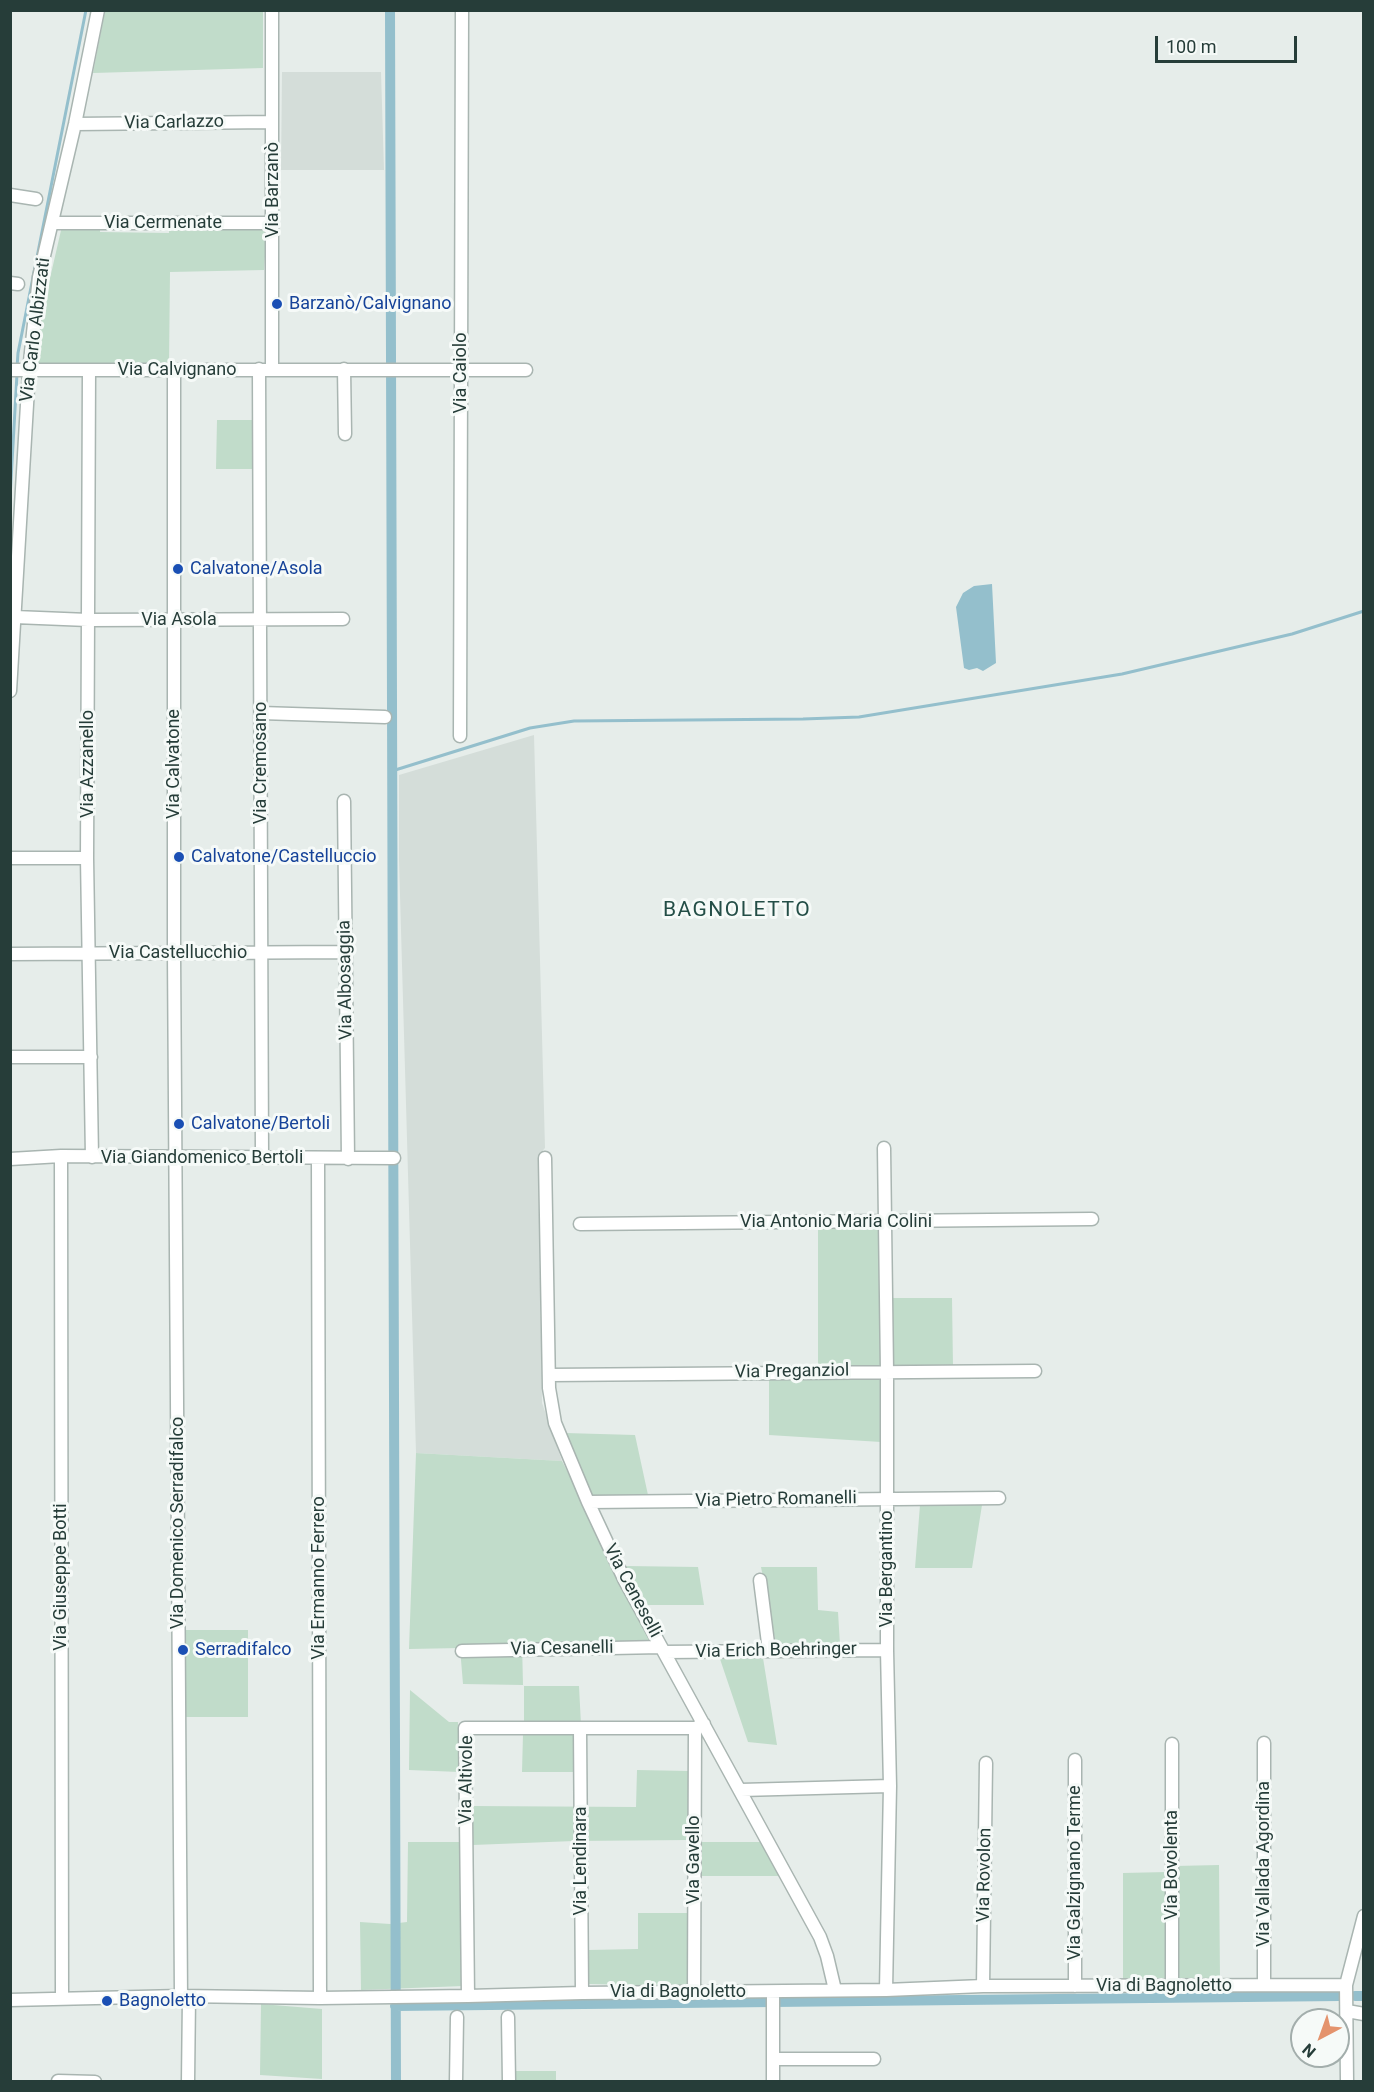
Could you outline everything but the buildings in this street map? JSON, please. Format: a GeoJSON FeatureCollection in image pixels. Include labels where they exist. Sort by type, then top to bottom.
{"type":"FeatureCollection","features":[{"type":"Feature","properties":{"kind":"street","name":"Via Carlo Albizzati"},"geometry":{"type":"LineString","coordinates":[[10,691],[29,371],[39,277],[75,124],[98,10]]}},
{"type":"Feature","properties":{"kind":"street","name":"Via Barzanò"},"geometry":{"type":"LineString","coordinates":[[272,10],[273,370]]}},
{"type":"Feature","properties":{"kind":"street","name":"Via Caiolo"},"geometry":{"type":"LineString","coordinates":[[460,735],[462,10]]}},
{"type":"Feature","properties":{"kind":"street","name":"Via Carlazzo"},"geometry":{"type":"LineString","coordinates":[[75,124],[272,122]]}},
{"type":"Feature","properties":{"kind":"street"},"geometry":{"type":"LineString","coordinates":[[10,195],[36,199]]}},
{"type":"Feature","properties":{"kind":"street","name":"Via Cermenate"},"geometry":{"type":"LineString","coordinates":[[52,223],[273,223]]}},
{"type":"Feature","properties":{"kind":"street","name":"Via Cremosano"},"geometry":{"type":"LineString","coordinates":[[259,369],[262,1157]]}},
{"type":"Feature","properties":{"kind":"street"},"geometry":{"type":"LineString","coordinates":[[344,369],[345,434]]}},
{"type":"Feature","properties":{"kind":"street","name":"Via Calvignano"},"geometry":{"type":"LineString","coordinates":[[10,370],[526,370]]}},
{"type":"Feature","properties":{"kind":"street","name":"Via Azzanello"},"geometry":{"type":"LineString","coordinates":[[89,370],[87,858],[92,1157]]}},
{"type":"Feature","properties":{"kind":"street","name":"Via Calvatone"},"geometry":{"type":"LineString","coordinates":[[174,371],[175,1158]]}},
{"type":"Feature","properties":{"kind":"street","name":"Via Asola"},"geometry":{"type":"LineString","coordinates":[[15,617],[88,620],[343,619]]}},
{"type":"Feature","properties":{"kind":"street"},"geometry":{"type":"LineString","coordinates":[[261,713],[385,717]]}},
{"type":"Feature","properties":{"kind":"street","name":"Via Albosaggia"},"geometry":{"type":"LineString","coordinates":[[344,801],[348,1159]]}},
{"type":"Feature","properties":{"kind":"street"},"geometry":{"type":"LineString","coordinates":[[10,858],[87,858]]}},
{"type":"Feature","properties":{"kind":"street","name":"Via Castellucchio"},"geometry":{"type":"LineString","coordinates":[[10,954],[346,952]]}},
{"type":"Feature","properties":{"kind":"street"},"geometry":{"type":"LineString","coordinates":[[10,1057],[91,1057]]}},
{"type":"Feature","properties":{"kind":"street","name":"Via Bergantino"},"geometry":{"type":"LineString","coordinates":[[884,1148],[890,1786],[886,1990]]}},
{"type":"Feature","properties":{"kind":"street","name":"Via Giandomenico Bertoli"},"geometry":{"type":"LineString","coordinates":[[10,1159],[61,1156],[394,1158]]}},
{"type":"Feature","properties":{"kind":"street","name":"Via Giuseppe Botti"},"geometry":{"type":"LineString","coordinates":[[61,1156],[62,1998]]}},
{"type":"Feature","properties":{"kind":"street","name":"Via Domenico Serradifalco"},"geometry":{"type":"LineString","coordinates":[[175,1158],[185,1997],[188,2082]]}},
{"type":"Feature","properties":{"kind":"street","name":"Via Ceneselli"},"geometry":{"type":"LineString","coordinates":[[545,1158],[550,1402],[555,1424],[625,1581],[663,1649],[699,1726],[741,1790],[820,1937],[835,1990]]}},
{"type":"Feature","properties":{"kind":"street","name":"Via Ermanno Ferrero"},"geometry":{"type":"LineString","coordinates":[[318,1159],[320,1998]]}},
{"type":"Feature","properties":{"kind":"street","name":"Via Antonio Maria Colini"},"geometry":{"type":"LineString","coordinates":[[580,1224],[1092,1219]]}},
{"type":"Feature","properties":{"kind":"street","name":"Via Preganziol"},"geometry":{"type":"LineString","coordinates":[[549,1375],[1035,1371]]}},
{"type":"Feature","properties":{"kind":"street","name":"Via Pietro Romanelli"},"geometry":{"type":"LineString","coordinates":[[588,1502],[999,1498]]}},
{"type":"Feature","properties":{"kind":"street"},"geometry":{"type":"LineString","coordinates":[[760,1580],[770,1651]]}},
{"type":"Feature","properties":{"kind":"street","name":"Via Erich Boehringer"},"geometry":{"type":"LineString","coordinates":[[663,1649],[887,1650]]}},
{"type":"Feature","properties":{"kind":"street","name":"Via Cesanelli"},"geometry":{"type":"LineString","coordinates":[[462,1651],[663,1649]]}},
{"type":"Feature","properties":{"kind":"street","name":"Via Altivole"},"geometry":{"type":"LineString","coordinates":[[468,1996],[465,1728],[580,1729],[699,1726]]}},
{"type":"Feature","properties":{"kind":"street","name":"Via Gavello"},"geometry":{"type":"LineString","coordinates":[[694,1993],[699,1726]]}},
{"type":"Feature","properties":{"kind":"street","name":"Via Lendinara"},"geometry":{"type":"LineString","coordinates":[[580,1729],[582,1993]]}},
{"type":"Feature","properties":{"kind":"street","name":"Via Vallada Agordina"},"geometry":{"type":"LineString","coordinates":[[1264,1743],[1264,1985]]}},
{"type":"Feature","properties":{"kind":"street","name":"Via Bovolenta"},"geometry":{"type":"LineString","coordinates":[[1172,1744],[1172,1986]]}},
{"type":"Feature","properties":{"kind":"street","name":"Via Galzignano Terme"},"geometry":{"type":"LineString","coordinates":[[1075,1760],[1075,1986]]}},
{"type":"Feature","properties":{"kind":"street","name":"Via Rovolon"},"geometry":{"type":"LineString","coordinates":[[983,1986],[986,1763]]}},
{"type":"Feature","properties":{"kind":"street"},"geometry":{"type":"LineString","coordinates":[[741,1790],[890,1786]]}},
{"type":"Feature","properties":{"kind":"street"},"geometry":{"type":"LineString","coordinates":[[1347,2008],[1346,1985],[1364,1917]]}},
{"type":"Feature","properties":{"kind":"street","name":"Via di Bagnoletto"},"geometry":{"type":"LineString","coordinates":[[10,2000],[582,1993],[694,1993],[773,1999],[835,1990],[983,1986],[1346,1985]]}},
{"type":"Feature","properties":{"kind":"street"},"geometry":{"type":"LineString","coordinates":[[773,1999],[774,2082]]}},
{"type":"Feature","properties":{"kind":"street"},"geometry":{"type":"LineString","coordinates":[[456,2082],[457,2017]]}},
{"type":"Feature","properties":{"kind":"street"},"geometry":{"type":"LineString","coordinates":[[508,2017],[509,2082]]}},
{"type":"Feature","properties":{"kind":"street"},"geometry":{"type":"LineString","coordinates":[[773,2059],[874,2059]]}},
{"type":"Feature","properties":{"kind":"street"},"geometry":{"type":"LineString","coordinates":[[58,2081],[95,2082]]}},
{"type":"Feature","properties":{"kind":"shaded area"},"geometry":{"type":"Polygon","coordinates":[[[282,72],[381,72],[384,170],[281,170],[282,72]]]}},
{"type":"Feature","properties":{"kind":"shaded area"},"geometry":{"type":"Polygon","coordinates":[[[534,735],[545,1148],[538,1156],[542,1403],[562,1461],[416,1453],[399,860],[399,775],[534,735]]]}},
{"type":"Feature","properties":{"kind":"green space"},"geometry":{"type":"Polygon","coordinates":[[[105,11],[263,11],[263,68],[93,73],[105,11]]]}},
{"type":"Feature","properties":{"kind":"green space"},"geometry":{"type":"Polygon","coordinates":[[[62,226],[100,227],[100,232],[169,233],[169,227],[267,229],[264,270],[170,272],[169,365],[34,366],[39,326],[62,226]]]}},
{"type":"Feature","properties":{"kind":"green space"},"geometry":{"type":"Polygon","coordinates":[[[217,420],[253,420],[253,469],[216,469],[217,420]]]}},
{"type":"Feature","properties":{"kind":"green space"},"geometry":{"type":"Polygon","coordinates":[[[882,1228],[881,1368],[818,1368],[818,1229],[882,1228]]]}},
{"type":"Feature","properties":{"kind":"green space"},"geometry":{"type":"Polygon","coordinates":[[[892,1298],[952,1298],[953,1367],[893,1367],[892,1298]]]}},
{"type":"Feature","properties":{"kind":"green space"},"geometry":{"type":"Polygon","coordinates":[[[769,1378],[881,1378],[881,1442],[769,1435],[769,1378]]]}},
{"type":"Feature","properties":{"kind":"green space"},"geometry":{"type":"Polygon","coordinates":[[[565,1433],[635,1435],[648,1495],[592,1496],[565,1433]]]}},
{"type":"Feature","properties":{"kind":"green space"},"geometry":{"type":"Polygon","coordinates":[[[416,1453],[562,1461],[653,1642],[522,1643],[523,1685],[463,1684],[460,1648],[409,1649],[416,1453]]]}},
{"type":"Feature","properties":{"kind":"green space"},"geometry":{"type":"Polygon","coordinates":[[[920,1505],[982,1505],[972,1568],[915,1568],[920,1505]]]}},
{"type":"Feature","properties":{"kind":"green space"},"geometry":{"type":"Polygon","coordinates":[[[626,1566],[698,1567],[704,1605],[648,1605],[626,1566]]]}},
{"type":"Feature","properties":{"kind":"green space"},"geometry":{"type":"Polygon","coordinates":[[[761,1567],[817,1567],[818,1610],[838,1612],[840,1645],[776,1644],[761,1567]]]}},
{"type":"Feature","properties":{"kind":"green space"},"geometry":{"type":"Polygon","coordinates":[[[184,1630],[248,1630],[248,1717],[185,1717],[184,1630]]]}},
{"type":"Feature","properties":{"kind":"green space"},"geometry":{"type":"Polygon","coordinates":[[[763,1658],[777,1745],[748,1742],[720,1659],[763,1658]]]}},
{"type":"Feature","properties":{"kind":"green space"},"geometry":{"type":"Polygon","coordinates":[[[524,1686],[579,1686],[581,1725],[524,1724],[524,1686]]]}},
{"type":"Feature","properties":{"kind":"green space"},"geometry":{"type":"Polygon","coordinates":[[[410,1690],[449,1722],[458,1722],[460,1772],[409,1770],[410,1690]]]}},
{"type":"Feature","properties":{"kind":"green space"},"geometry":{"type":"Polygon","coordinates":[[[574,1733],[574,1772],[522,1772],[523,1734],[574,1733]]]}},
{"type":"Feature","properties":{"kind":"green space"},"geometry":{"type":"Polygon","coordinates":[[[637,1770],[689,1771],[689,1840],[473,1845],[473,1806],[636,1807],[637,1770]]]}},
{"type":"Feature","properties":{"kind":"green space"},"geometry":{"type":"Polygon","coordinates":[[[408,1842],[460,1842],[463,1986],[361,1990],[360,1922],[390,1924],[407,1922],[408,1842]]]}},
{"type":"Feature","properties":{"kind":"green space"},"geometry":{"type":"Polygon","coordinates":[[[698,1842],[762,1842],[781,1876],[701,1876],[698,1842]]]}},
{"type":"Feature","properties":{"kind":"green space"},"geometry":{"type":"Polygon","coordinates":[[[1219,1865],[1220,1980],[1176,1980],[1175,1866],[1219,1865]]]}},
{"type":"Feature","properties":{"kind":"green space"},"geometry":{"type":"Polygon","coordinates":[[[1167,1872],[1165,1980],[1123,1981],[1123,1873],[1167,1872]]]}},
{"type":"Feature","properties":{"kind":"green space"},"geometry":{"type":"Polygon","coordinates":[[[638,1913],[688,1913],[687,1986],[589,1984],[588,1950],[638,1949],[638,1913]]]}},
{"type":"Feature","properties":{"kind":"green space"},"geometry":{"type":"Polygon","coordinates":[[[261,2004],[322,2009],[322,2079],[260,2075],[261,2004]]]}},
{"type":"Feature","properties":{"kind":"green space"},"geometry":{"type":"Polygon","coordinates":[[[513,2071],[556,2071],[556,2081],[513,2082],[513,2071]]]}},
{"type":"Feature","properties":{"kind":"water"},"geometry":{"type":"Polygon","coordinates":[[[992,584],[996,663],[983,671],[977,668],[969,670],[964,668],[956,607],[963,593],[974,586],[992,584]]]}},
{"type":"Feature","properties":{"kind":"waterway"},"geometry":{"type":"LineString","coordinates":[[17,368],[18,353],[86,10]]}},
{"type":"Feature","properties":{"kind":"waterway"},"geometry":{"type":"LineString","coordinates":[[390,10],[396,2082]]}},
{"type":"Feature","properties":{"kind":"waterway"},"geometry":{"type":"LineString","coordinates":[[10,498],[17,374]]}},
{"type":"Feature","properties":{"kind":"waterway"},"geometry":{"type":"LineString","coordinates":[[392,771],[530,728],[574,721],[859,717],[1122,674],[1292,634],[1364,611]]}},
{"type":"Feature","properties":{"kind":"waterway"},"geometry":{"type":"LineString","coordinates":[[395,2006],[1340,1996]]}},
{"type":"Feature","properties":{"kind":"waterway"},"geometry":{"type":"LineString","coordinates":[[1355,1996],[1364,1996]]}},
{"type":"Feature","properties":{"kind":"place","name":"Barzanò/Calvignano"},"geometry":{"type":"Point","coordinates":[277,304]}},
{"type":"Feature","properties":{"kind":"place","name":"Calvatone/Asola"},"geometry":{"type":"Point","coordinates":[178,569]}},
{"type":"Feature","properties":{"kind":"place","name":"Calvatone/Castelluccio"},"geometry":{"type":"Point","coordinates":[179,857]}},
{"type":"Feature","properties":{"kind":"place","name":"Calvatone/Bertoli"},"geometry":{"type":"Point","coordinates":[179,1124]}},
{"type":"Feature","properties":{"kind":"place","name":"Serradifalco"},"geometry":{"type":"Point","coordinates":[183,1650]}},
{"type":"Feature","properties":{"kind":"place","name":"Bagnoletto"},"geometry":{"type":"Point","coordinates":[107,2001]}},
{"type":"Feature","properties":{"kind":"district","name":"BAGNOLETTO"},"geometry":{"type":"Point","coordinates":[737,911]}}]}
